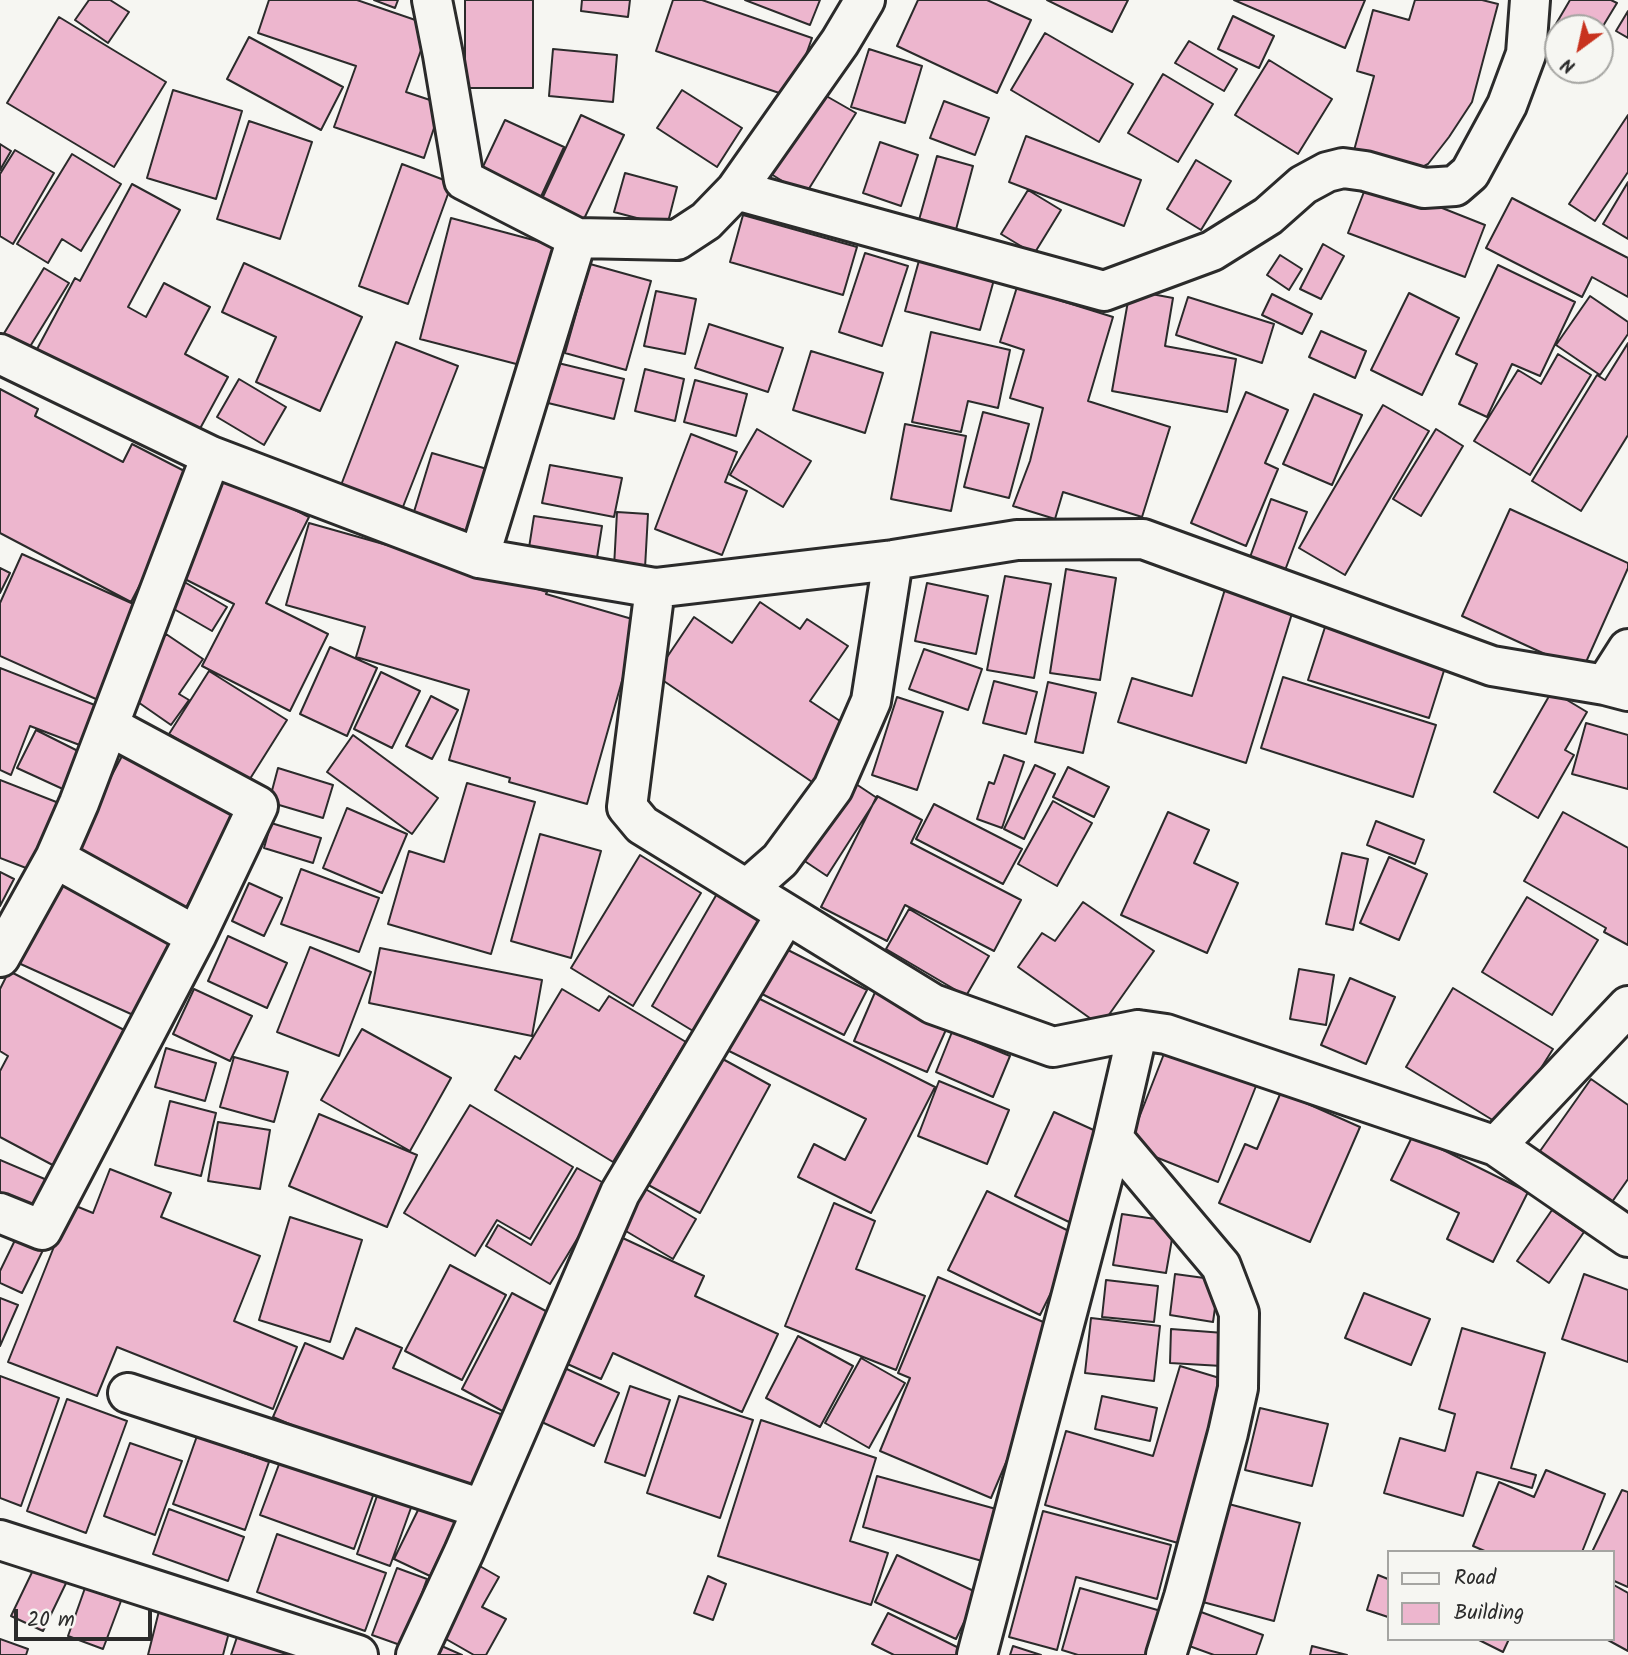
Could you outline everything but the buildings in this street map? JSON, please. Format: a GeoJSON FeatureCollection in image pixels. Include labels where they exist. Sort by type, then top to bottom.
{"type":"FeatureCollection","features":[{"type":"Feature","properties":{"kind":"street"},"geometry":{"type":"LineString","coordinates":[[432,0],[464,180],[577,238],[677,240],[706,221],[736,190],[840,42],[865,0]]}},
{"type":"Feature","properties":{"kind":"street"},"geometry":{"type":"LineString","coordinates":[[736,190],[1104,291],[1212,251],[1268,216],[1303,184],[1327,172],[1343,168],[1365,171],[1424,188],[1455,187],[1470,173],[1507,105],[1526,54],[1530,0]]}},
{"type":"Feature","properties":{"kind":"street"},"geometry":{"type":"LineString","coordinates":[[479,558],[577,238]]}},
{"type":"Feature","properties":{"kind":"street"},"geometry":{"type":"LineString","coordinates":[[0,354],[211,456],[479,558],[655,588],[893,560],[1017,540],[1143,539],[1492,666],[1616,688],[1628,649]]}},
{"type":"Feature","properties":{"kind":"street"},"geometry":{"type":"LineString","coordinates":[[0,957],[55,858],[109,726],[211,456]]}},
{"type":"Feature","properties":{"kind":"street"},"geometry":{"type":"LineString","coordinates":[[747,889],[780,860],[833,788],[872,701],[893,560]]}},
{"type":"Feature","properties":{"kind":"street"},"geometry":{"type":"LineString","coordinates":[[655,588],[627,807],[642,825],[933,1004],[1053,1047],[1138,1030],[1166,1034],[1496,1146],[1628,1237]]}},
{"type":"Feature","properties":{"kind":"street"},"geometry":{"type":"LineString","coordinates":[[0,1213],[43,1230],[196,936],[258,806],[109,726]]}},
{"type":"Feature","properties":{"kind":"street"},"geometry":{"type":"LineString","coordinates":[[55,858],[196,936]]}},
{"type":"Feature","properties":{"kind":"street"},"geometry":{"type":"LineString","coordinates":[[415,1655],[464,1552],[620,1193],[786,914]]}},
{"type":"Feature","properties":{"kind":"street"},"geometry":{"type":"LineString","coordinates":[[1496,1146],[1628,1006]]}},
{"type":"Feature","properties":{"kind":"street"},"geometry":{"type":"LineString","coordinates":[[977,1655],[1114,1138],[1138,1030]]}},
{"type":"Feature","properties":{"kind":"street"},"geometry":{"type":"LineString","coordinates":[[1114,1138],[1221,1266],[1239,1313],[1238,1388],[1184,1597],[1166,1655]]}},
{"type":"Feature","properties":{"kind":"street"},"geometry":{"type":"LineString","coordinates":[[128,1393],[482,1509]]}},
{"type":"Feature","properties":{"kind":"street"},"geometry":{"type":"LineString","coordinates":[[0,1540],[358,1655]]}}]}
